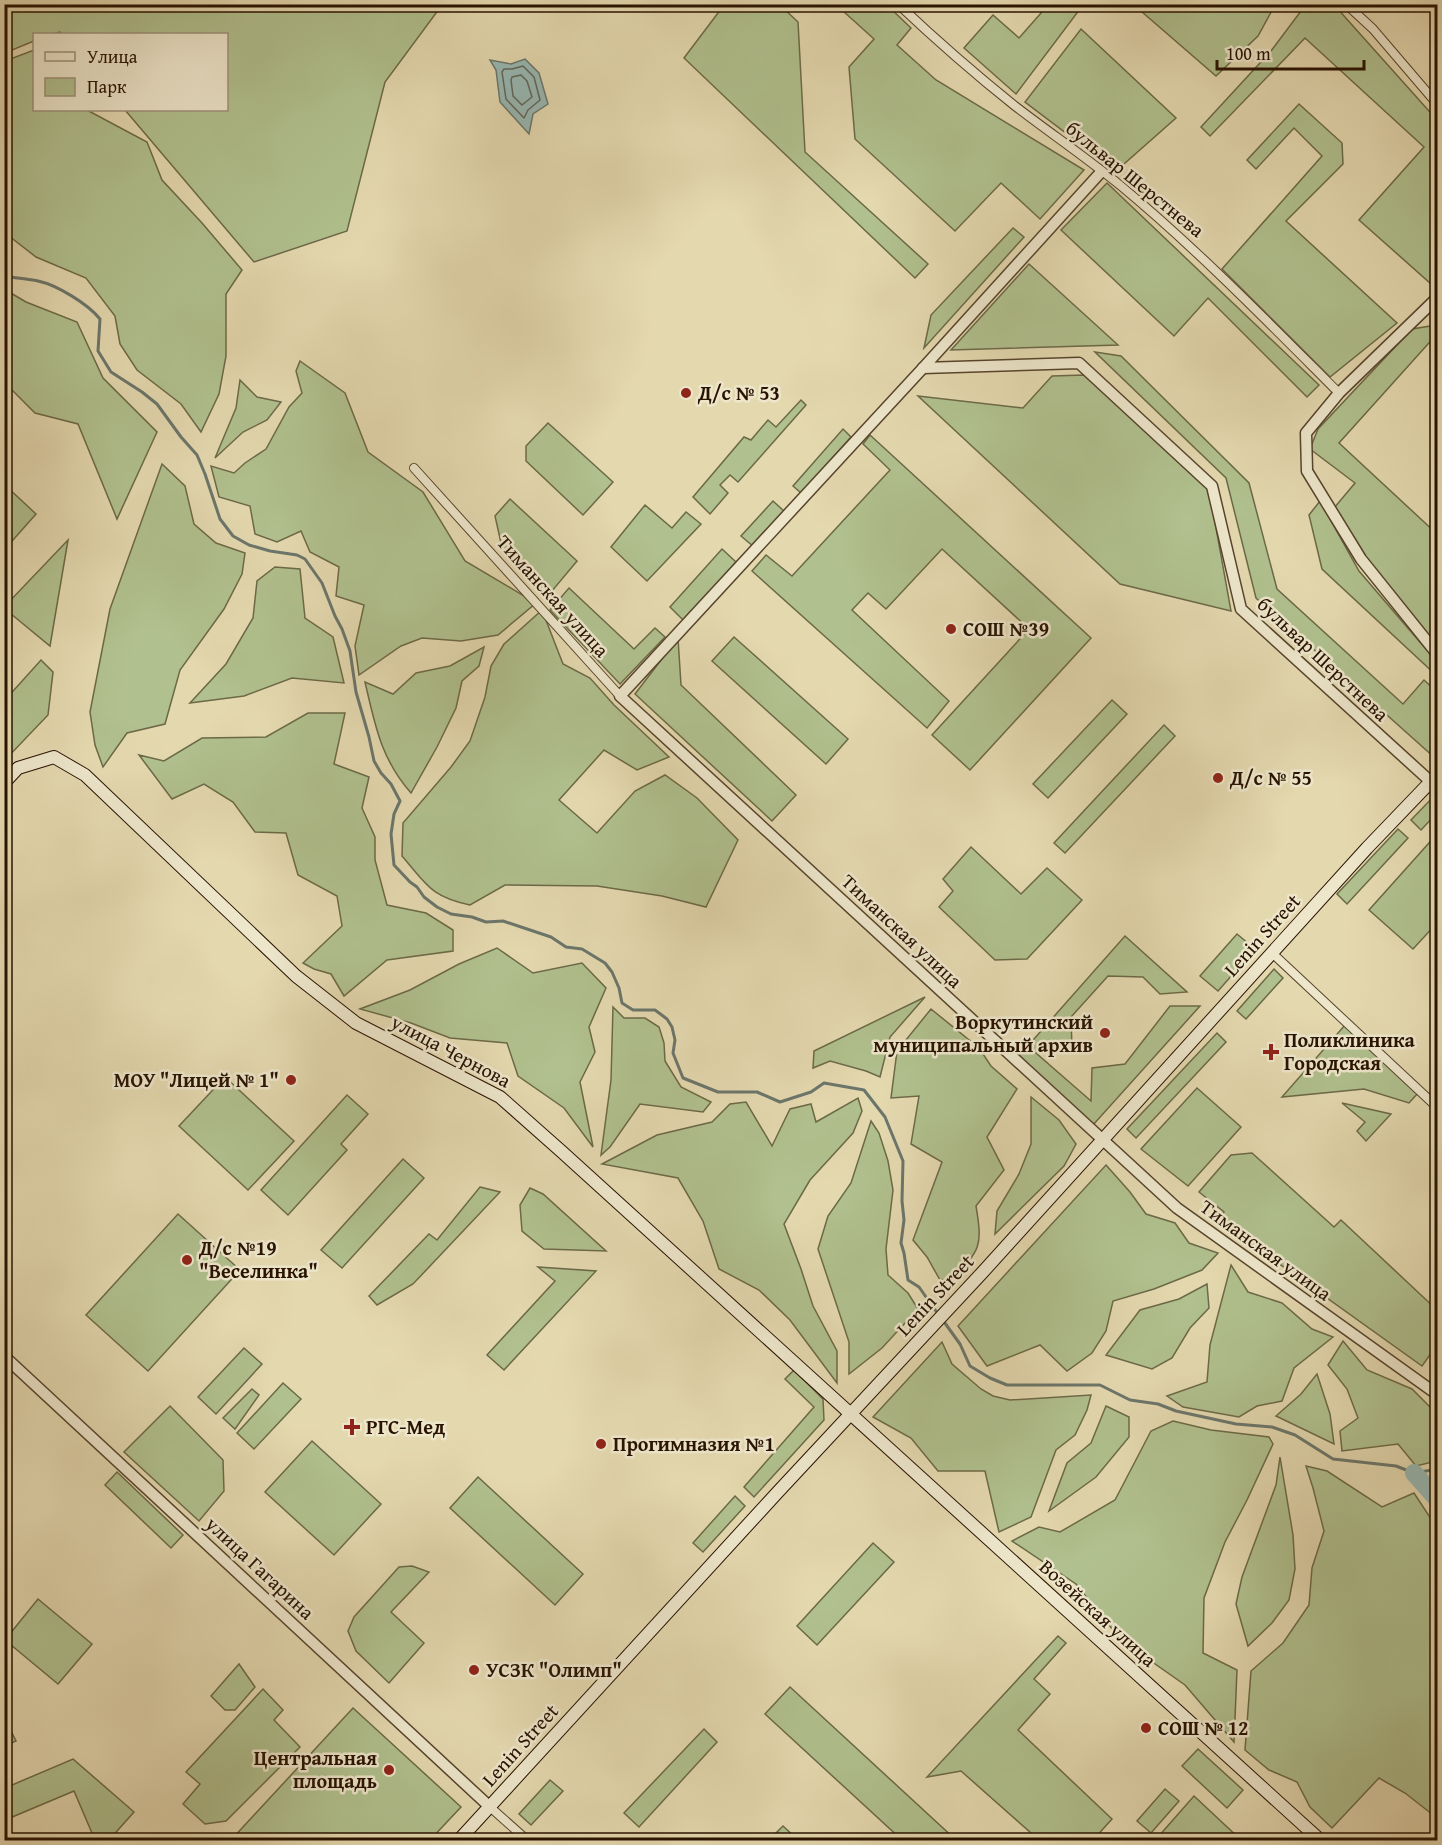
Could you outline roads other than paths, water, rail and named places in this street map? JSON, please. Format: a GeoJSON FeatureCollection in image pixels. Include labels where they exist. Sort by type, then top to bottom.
{"type":"FeatureCollection","features":[{"type":"Feature","properties":{"kind":"main road","name":"улица Чернова"},"geometry":{"type":"LineString","coordinates":[[4,783],[18,768],[54,756],[85,775],[296,976],[356,1023],[500,1097],[850,1413]]}},
{"type":"Feature","properties":{"kind":"main road","name":"Lenin Street"},"geometry":{"type":"LineString","coordinates":[[459,1840],[850,1413],[981,1274],[1366,848],[1434,778]]}},
{"type":"Feature","properties":{"kind":"main road","name":"Возейская улица"},"geometry":{"type":"LineString","coordinates":[[850,1413],[1320,1840]]}},
{"type":"Feature","properties":{"kind":"street","name":"бульвар Шерстнева"},"geometry":{"type":"LineString","coordinates":[[898,4],[938,42],[1014,105],[1119,185],[1214,269],[1339,393]]}},
{"type":"Feature","properties":{"kind":"street"},"geometry":{"type":"LineString","coordinates":[[1346,4],[1372,29],[1437,105]]}},
{"type":"Feature","properties":{"kind":"street"},"geometry":{"type":"LineString","coordinates":[[620,696],[1101,172]]}},
{"type":"Feature","properties":{"kind":"street"},"geometry":{"type":"LineString","coordinates":[[1437,297],[1339,393],[1306,434],[1307,471],[1361,559],[1437,655]]}},
{"type":"Feature","properties":{"kind":"street","name":"бульвар Шерстнева"},"geometry":{"type":"LineString","coordinates":[[923,368],[1079,363],[1212,486],[1241,609],[1434,778]]}},
{"type":"Feature","properties":{"kind":"street","name":"Тиманская улица"},"geometry":{"type":"LineString","coordinates":[[414,468],[620,696],[1177,1208],[1437,1395]]}},
{"type":"Feature","properties":{"kind":"street"},"geometry":{"type":"LineString","coordinates":[[1272,953],[1437,1108]]}},
{"type":"Feature","properties":{"kind":"street","name":"улица Гагарина"},"geometry":{"type":"LineString","coordinates":[[4,1356],[490,1807]]}},
{"type":"Feature","properties":{"kind":"street"},"geometry":{"type":"LineString","coordinates":[[490,1807],[526,1840]]}},
{"type":"Feature","properties":{"kind":"water"},"geometry":{"type":"Polygon","coordinates":[[[525,59],[539,73],[548,104],[533,114],[529,134],[500,102],[496,70],[490,60],[511,64],[525,59]]]}},
{"type":"Feature","properties":{"kind":"waterway"},"geometry":{"type":"LineString","coordinates":[[4,276],[38,281],[54,287],[80,301],[95,313],[100,319],[98,351],[111,372],[157,404],[197,455],[220,519],[233,536],[249,545],[297,555],[305,559],[322,583],[350,651],[356,692],[374,761],[400,801],[394,814],[391,834],[394,865],[424,897],[451,914],[486,922],[503,921],[551,937],[566,947],[582,949],[605,963],[619,988],[622,1003],[633,1010],[655,1010],[667,1019],[672,1027],[675,1040],[673,1053],[683,1078],[718,1092],[757,1092],[780,1102],[811,1092],[824,1083],[864,1090],[885,1117],[903,1161],[904,1220],[901,1243],[908,1280],[919,1287],[938,1314]]}},
{"type":"Feature","properties":{"kind":"waterway"},"geometry":{"type":"LineString","coordinates":[[942,1319],[960,1344],[970,1366],[1007,1385],[1100,1385],[1130,1400],[1158,1404],[1176,1411],[1236,1424],[1272,1427],[1295,1435],[1333,1459],[1396,1466],[1414,1473],[1438,1469]]}},
{"type":"Feature","properties":{"kind":"waterway"},"geometry":{"type":"LineString","coordinates":[[1414,1473],[1438,1500]]}},
{"type":"Feature","properties":{"kind":"place","name":"Д/с № 53"},"geometry":{"type":"Point","coordinates":[686,393]}},
{"type":"Feature","properties":{"kind":"place","name":"СОШ №39"},"geometry":{"type":"Point","coordinates":[951,629]}},
{"type":"Feature","properties":{"kind":"place","name":"Д/с № 55"},"geometry":{"type":"Point","coordinates":[1218,778]}},
{"type":"Feature","properties":{"kind":"place","name":"Воркутинский муниципальный архив"},"geometry":{"type":"Point","coordinates":[1105,1033]}},
{"type":"Feature","properties":{"kind":"place","name":"Поликлиника Городская"},"geometry":{"type":"Point","coordinates":[1271,1052]}},
{"type":"Feature","properties":{"kind":"place","name":"МОУ \"Лицей № 1\""},"geometry":{"type":"Point","coordinates":[291,1080]}},
{"type":"Feature","properties":{"kind":"place","name":"Д/с №19 \"Веселинка\""},"geometry":{"type":"Point","coordinates":[187,1260]}},
{"type":"Feature","properties":{"kind":"place","name":"РГС-Мед"},"geometry":{"type":"Point","coordinates":[352,1427]}},
{"type":"Feature","properties":{"kind":"place","name":"Прогимназия №1"},"geometry":{"type":"Point","coordinates":[601,1444]}},
{"type":"Feature","properties":{"kind":"place","name":"УСЗК \"Олимп\""},"geometry":{"type":"Point","coordinates":[474,1670]}},
{"type":"Feature","properties":{"kind":"place","name":"СОШ № 12"},"geometry":{"type":"Point","coordinates":[1146,1728]}},
{"type":"Feature","properties":{"kind":"place","name":"Центральная площадь"},"geometry":{"type":"Point","coordinates":[389,1770]}}]}
